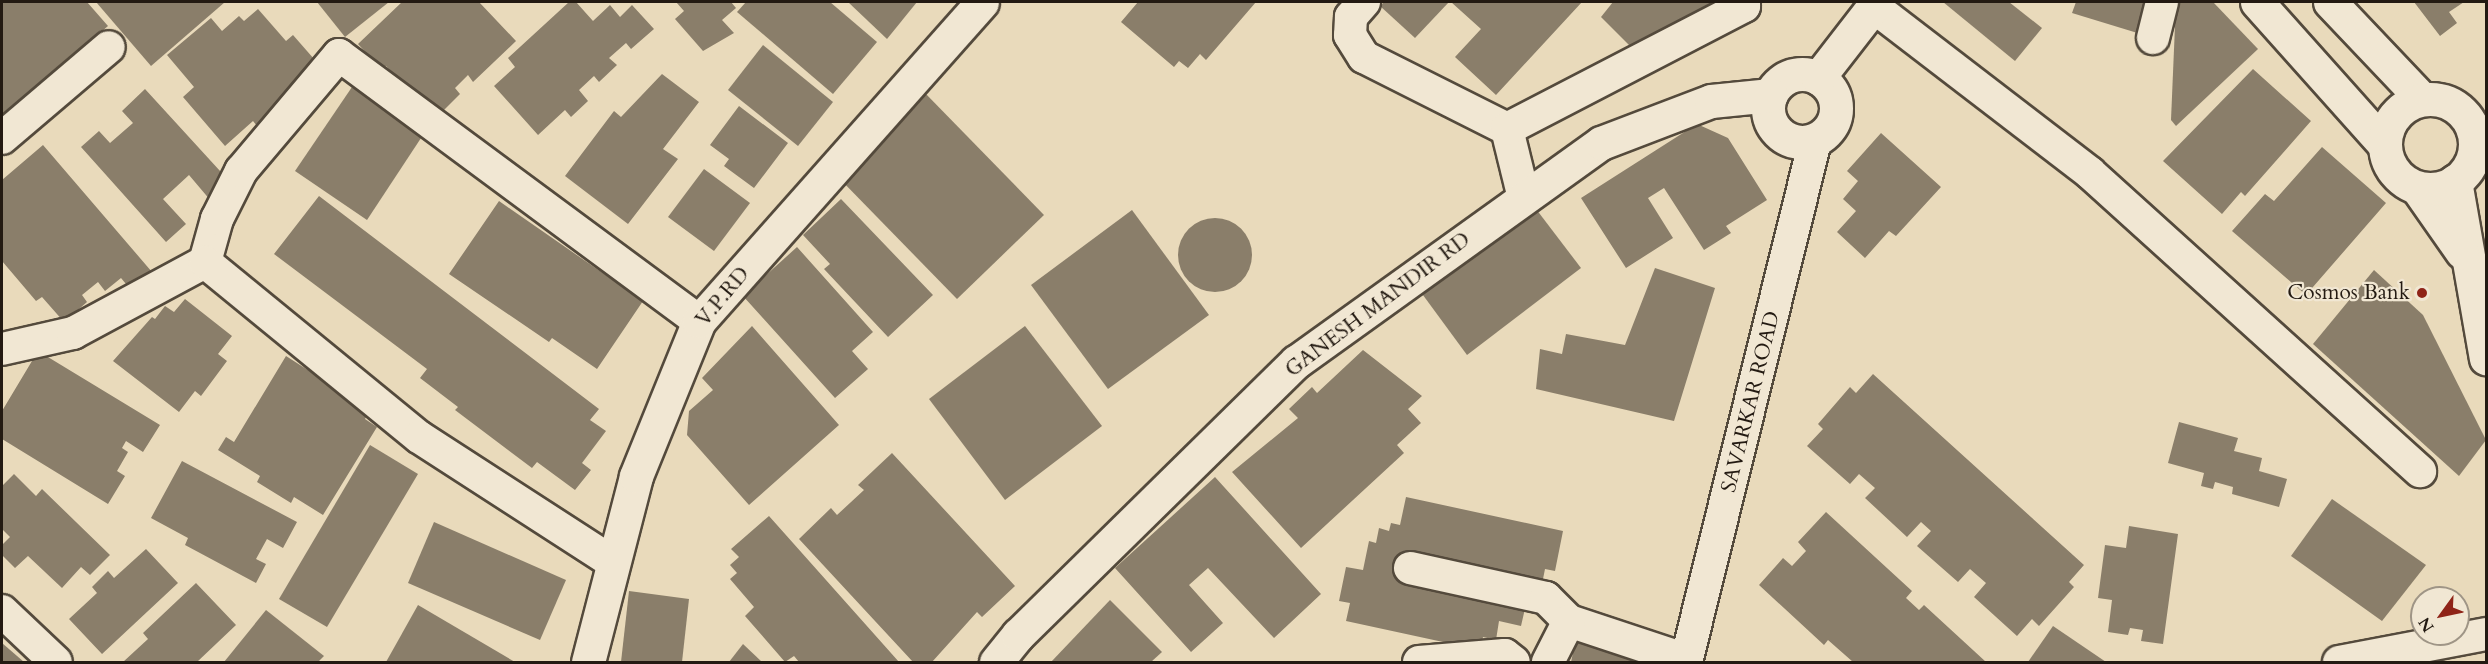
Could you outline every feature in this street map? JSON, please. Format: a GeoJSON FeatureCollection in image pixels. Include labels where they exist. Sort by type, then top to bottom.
{"type":"FeatureCollection","features":[{"type":"Feature","properties":{"kind":"street","name":"V.P.RD"},"geometry":{"type":"LineString","coordinates":[[588,663],[612,562],[636,476],[699,321],[982,2]]}},
{"type":"Feature","properties":{"kind":"street"},"geometry":{"type":"LineString","coordinates":[[1364,2],[1351,17],[1350,35],[1364,57],[1507,129],[1524,198]]}},
{"type":"Feature","properties":{"kind":"street"},"geometry":{"type":"LineString","coordinates":[[1507,129],[1744,6],[1744,2]]}},
{"type":"Feature","properties":{"kind":"street"},"geometry":{"type":"LineString","coordinates":[[2153,38],[2162,2]]}},
{"type":"Feature","properties":{"kind":"street"},"geometry":{"type":"LineString","coordinates":[[2257,2],[2384,144],[2395,173],[2418,189],[2466,259]]}},
{"type":"Feature","properties":{"kind":"street"},"geometry":{"type":"LineString","coordinates":[[2330,2],[2421,98],[2438,100],[2475,125],[2466,259],[2487,358]]}},
{"type":"Feature","properties":{"kind":"street"},"geometry":{"type":"LineString","coordinates":[[1818,78],[1875,4],[2090,173],[2420,471]]}},
{"type":"Feature","properties":{"kind":"street"},"geometry":{"type":"LineString","coordinates":[[2,138],[108,47]]}},
{"type":"Feature","properties":{"kind":"street"},"geometry":{"type":"LineString","coordinates":[[2,349],[73,333],[205,262],[217,219],[241,171],[339,55],[699,321]]}},
{"type":"Feature","properties":{"kind":"street"},"geometry":{"type":"LineString","coordinates":[[1796,75],[1818,78],[1833,94],[1836,116],[1815,141],[1793,141],[1774,128],[1768,106],[1771,95],[1777,85],[1796,75]]}},
{"type":"Feature","properties":{"kind":"street","name":"GANESH MANDIR RD"},"geometry":{"type":"LineString","coordinates":[[996,663],[1018,635],[1296,362],[1601,143],[1711,101],[1771,95]]}},
{"type":"Feature","properties":{"kind":"street"},"geometry":{"type":"LineString","coordinates":[[2384,144],[2395,115],[2421,98]]}},
{"type":"Feature","properties":{"kind":"street","name":"SAVARKAR ROAD"},"geometry":{"type":"LineString","coordinates":[[1687,661],[1815,141]]}},
{"type":"Feature","properties":{"kind":"street"},"geometry":{"type":"LineString","coordinates":[[2418,189],[2433,190],[2470,174]]}},
{"type":"Feature","properties":{"kind":"street"},"geometry":{"type":"LineString","coordinates":[[205,262],[419,437],[612,562]]}},
{"type":"Feature","properties":{"kind":"street"},"geometry":{"type":"LineString","coordinates":[[1410,568],[1546,598],[1569,621],[1687,661]]}},
{"type":"Feature","properties":{"kind":"street"},"geometry":{"type":"LineString","coordinates":[[2,611],[56,663]]}},
{"type":"Feature","properties":{"kind":"street"},"geometry":{"type":"LineString","coordinates":[[1548,663],[1569,621]]}},
{"type":"Feature","properties":{"kind":"street"},"geometry":{"type":"LineString","coordinates":[[2339,663],[2437,640],[2487,634]]}},
{"type":"Feature","properties":{"kind":"street"},"geometry":{"type":"LineString","coordinates":[[1419,663],[1505,655],[1514,663]]}},
{"type":"Feature","properties":{"kind":"building"},"geometry":{"type":"Polygon","coordinates":[[[2,2],[87,2],[108,26],[2,117],[2,2]]]}},
{"type":"Feature","properties":{"kind":"building"},"geometry":{"type":"Polygon","coordinates":[[[96,2],[225,2],[151,66],[96,2]]]}},
{"type":"Feature","properties":{"kind":"building"},"geometry":{"type":"Polygon","coordinates":[[[317,2],[389,2],[345,37],[317,2]]]}},
{"type":"Feature","properties":{"kind":"building"},"geometry":{"type":"Polygon","coordinates":[[[402,2],[479,2],[516,41],[473,82],[468,75],[455,88],[460,94],[435,119],[386,66],[382,70],[358,44],[402,2]]]}},
{"type":"Feature","properties":{"kind":"building"},"geometry":{"type":"Polygon","coordinates":[[[569,2],[576,2],[593,21],[610,5],[620,17],[632,5],[654,29],[631,49],[626,43],[609,58],[617,65],[599,82],[594,76],[579,90],[588,101],[571,117],[565,110],[538,135],[494,86],[515,67],[508,58],[569,2]]]}},
{"type":"Feature","properties":{"kind":"building"},"geometry":{"type":"Polygon","coordinates":[[[676,2],[731,2],[736,8],[722,20],[734,33],[703,51],[675,19],[684,11],[676,2]]]}},
{"type":"Feature","properties":{"kind":"building"},"geometry":{"type":"Polygon","coordinates":[[[746,2],[830,2],[877,42],[833,94],[737,12],[746,2]]]}},
{"type":"Feature","properties":{"kind":"building"},"geometry":{"type":"Polygon","coordinates":[[[848,2],[917,2],[887,39],[848,2]]]}},
{"type":"Feature","properties":{"kind":"building"},"geometry":{"type":"Polygon","coordinates":[[[1138,2],[1256,2],[1206,60],[1200,54],[1188,68],[1179,61],[1174,67],[1121,22],[1138,2]]]}},
{"type":"Feature","properties":{"kind":"building"},"geometry":{"type":"Polygon","coordinates":[[[1384,2],[1449,2],[1415,38],[1380,6],[1384,2]]]}},
{"type":"Feature","properties":{"kind":"building"},"geometry":{"type":"Polygon","coordinates":[[[1451,2],[1582,2],[1496,95],[1455,57],[1481,29],[1451,2]]]}},
{"type":"Feature","properties":{"kind":"building"},"geometry":{"type":"Polygon","coordinates":[[[1613,2],[1728,2],[1636,52],[1601,17],[1613,2]]]}},
{"type":"Feature","properties":{"kind":"building"},"geometry":{"type":"Polygon","coordinates":[[[1943,2],[2009,2],[2042,28],[2015,61],[1943,2]]]}},
{"type":"Feature","properties":{"kind":"building"},"geometry":{"type":"Polygon","coordinates":[[[2076,2],[2154,2],[2144,35],[2072,13],[2076,2]]]}},
{"type":"Feature","properties":{"kind":"building"},"geometry":{"type":"Polygon","coordinates":[[[2176,2],[2213,2],[2258,49],[2176,126],[2171,120],[2176,2]]]}},
{"type":"Feature","properties":{"kind":"building"},"geometry":{"type":"Polygon","coordinates":[[[2414,2],[2464,2],[2449,12],[2457,23],[2440,36],[2414,2]]]}},
{"type":"Feature","properties":{"kind":"building"},"geometry":{"type":"Polygon","coordinates":[[[258,9],[286,41],[293,35],[321,67],[260,130],[253,121],[225,146],[183,97],[194,87],[167,55],[211,18],[222,31],[239,16],[244,21],[258,9]]]}},
{"type":"Feature","properties":{"kind":"building"},"geometry":{"type":"Polygon","coordinates":[[[763,45],[833,102],[798,146],[728,90],[763,45]]]}},
{"type":"Feature","properties":{"kind":"building"},"geometry":{"type":"Polygon","coordinates":[[[2253,69],[2311,121],[2245,196],[2241,192],[2222,214],[2163,161],[2253,69]]]}},
{"type":"Feature","properties":{"kind":"building"},"geometry":{"type":"Polygon","coordinates":[[[662,74],[699,102],[663,149],[678,159],[628,224],[565,176],[614,111],[621,117],[662,74]]]}},
{"type":"Feature","properties":{"kind":"building"},"geometry":{"type":"Polygon","coordinates":[[[352,87],[423,135],[367,220],[295,171],[352,87]]]}},
{"type":"Feature","properties":{"kind":"building"},"geometry":{"type":"Polygon","coordinates":[[[145,89],[231,183],[211,201],[189,175],[163,199],[186,224],[166,242],[81,147],[99,131],[110,143],[133,123],[122,111],[145,89]]]}},
{"type":"Feature","properties":{"kind":"building"},"geometry":{"type":"Polygon","coordinates":[[[924,92],[1044,215],[957,299],[837,176],[924,92]]]}},
{"type":"Feature","properties":{"kind":"building"},"geometry":{"type":"Polygon","coordinates":[[[739,106],[788,143],[754,188],[724,166],[729,159],[710,145],[739,106]]]}},
{"type":"Feature","properties":{"kind":"building"},"geometry":{"type":"Polygon","coordinates":[[[1697,124],[1728,138],[1767,200],[1726,226],[1731,233],[1704,250],[1664,188],[1648,198],[1673,238],[1626,268],[1581,198],[1697,124]]]}},
{"type":"Feature","properties":{"kind":"building"},"geometry":{"type":"Polygon","coordinates":[[[1881,133],[1941,187],[1896,236],[1889,231],[1865,258],[1837,232],[1856,211],[1843,199],[1858,181],[1847,171],[1881,133]]]}},
{"type":"Feature","properties":{"kind":"building"},"geometry":{"type":"Polygon","coordinates":[[[43,145],[152,272],[131,290],[121,278],[105,291],[98,282],[82,295],[87,302],[64,322],[42,297],[36,301],[2,261],[2,180],[43,145]]]}},
{"type":"Feature","properties":{"kind":"building"},"geometry":{"type":"Polygon","coordinates":[[[2322,147],[2386,203],[2306,295],[2232,231],[2265,194],[2274,201],[2322,147]]]}},
{"type":"Feature","properties":{"kind":"building"},"geometry":{"type":"Polygon","coordinates":[[[704,169],[750,203],[714,251],[668,217],[704,169]]]}},
{"type":"Feature","properties":{"kind":"building"},"geometry":{"type":"Polygon","coordinates":[[[319,196],[599,409],[590,420],[606,431],[582,463],[591,470],[575,490],[537,462],[532,468],[455,410],[458,407],[420,378],[427,369],[274,254],[319,196]]]}},
{"type":"Feature","properties":{"kind":"building"},"geometry":{"type":"Polygon","coordinates":[[[841,199],[933,295],[888,337],[824,269],[830,264],[803,235],[841,199]]]}},
{"type":"Feature","properties":{"kind":"building"},"geometry":{"type":"Polygon","coordinates":[[[499,201],[643,301],[597,369],[552,338],[549,342],[449,274],[499,201]]]}},
{"type":"Feature","properties":{"kind":"building"},"geometry":{"type":"Polygon","coordinates":[[[1533,205],[1581,268],[1467,355],[1420,291],[1533,205]]]}},
{"type":"Feature","properties":{"kind":"building"},"geometry":{"type":"Polygon","coordinates":[[[1132,210],[1209,315],[1108,389],[1031,285],[1132,210]]]}},
{"type":"Feature","properties":{"kind":"building"},"geometry":{"type":"Polygon","coordinates":[[[1215,218],[1229,221],[1241,229],[1249,241],[1252,255],[1249,269],[1241,281],[1229,289],[1215,292],[1201,289],[1189,281],[1181,269],[1178,255],[1181,241],[1189,229],[1201,221],[1215,218]]]}},
{"type":"Feature","properties":{"kind":"building"},"geometry":{"type":"Polygon","coordinates":[[[797,247],[873,332],[852,351],[868,369],[835,398],[743,296],[797,247]]]}},
{"type":"Feature","properties":{"kind":"building"},"geometry":{"type":"Polygon","coordinates":[[[1655,268],[1715,288],[1674,421],[1536,389],[1540,349],[1562,354],[1566,334],[1625,345],[1655,268]]]}},
{"type":"Feature","properties":{"kind":"building"},"geometry":{"type":"Polygon","coordinates":[[[2374,270],[2423,315],[2486,440],[2459,476],[2313,344],[2374,270]]]}},
{"type":"Feature","properties":{"kind":"building"},"geometry":{"type":"Polygon","coordinates":[[[185,299],[232,336],[218,354],[227,361],[201,396],[195,391],[179,412],[113,361],[152,317],[155,319],[165,306],[174,312],[185,299]]]}},
{"type":"Feature","properties":{"kind":"building"},"geometry":{"type":"Polygon","coordinates":[[[752,326],[839,425],[749,505],[687,435],[689,411],[713,390],[702,378],[752,326]]]}},
{"type":"Feature","properties":{"kind":"building"},"geometry":{"type":"Polygon","coordinates":[[[1025,326],[1102,426],[1005,500],[929,399],[1025,326]]]}},
{"type":"Feature","properties":{"kind":"building"},"geometry":{"type":"Polygon","coordinates":[[[1363,350],[1422,396],[1408,409],[1421,423],[1397,445],[1404,453],[1301,548],[1232,472],[1298,418],[1289,409],[1312,387],[1317,393],[1363,350]]]}},
{"type":"Feature","properties":{"kind":"building"},"geometry":{"type":"Polygon","coordinates":[[[38,351],[160,425],[143,452],[126,441],[122,448],[128,452],[117,471],[125,476],[108,504],[2,439],[2,411],[38,351]]]}},
{"type":"Feature","properties":{"kind":"building"},"geometry":{"type":"Polygon","coordinates":[[[286,356],[370,410],[365,419],[377,427],[323,515],[294,497],[291,503],[257,482],[260,476],[218,450],[226,437],[234,442],[286,356]]]}},
{"type":"Feature","properties":{"kind":"building"},"geometry":{"type":"Polygon","coordinates":[[[1873,374],[2084,565],[2069,582],[2074,587],[2039,626],[2032,619],[2017,636],[1974,597],[1986,583],[1970,569],[1958,582],[1917,546],[1931,531],[1921,522],[1907,537],[1865,498],[1875,488],[1859,474],[1850,484],[1807,446],[1823,429],[1818,424],[1850,387],[1856,393],[1873,374]]]}},
{"type":"Feature","properties":{"kind":"building"},"geometry":{"type":"Polygon","coordinates":[[[2179,422],[2238,438],[2234,451],[2262,458],[2259,471],[2287,479],[2279,507],[2232,494],[2233,487],[2215,482],[2213,489],[2201,486],[2204,473],[2168,463],[2179,422]]]}},
{"type":"Feature","properties":{"kind":"building"},"geometry":{"type":"Polygon","coordinates":[[[370,445],[418,474],[327,627],[279,599],[370,445]]]}},
{"type":"Feature","properties":{"kind":"building"},"geometry":{"type":"Polygon","coordinates":[[[892,453],[1015,586],[982,617],[977,612],[932,662],[913,662],[799,539],[831,508],[837,515],[864,490],[858,485],[892,453]]]}},
{"type":"Feature","properties":{"kind":"building"},"geometry":{"type":"Polygon","coordinates":[[[182,461],[297,522],[283,548],[267,539],[256,559],[266,564],[256,583],[185,545],[188,538],[151,518],[182,461]]]}},
{"type":"Feature","properties":{"kind":"building"},"geometry":{"type":"Polygon","coordinates":[[[14,474],[36,496],[42,489],[110,555],[90,575],[81,567],[62,588],[28,556],[15,568],[2,555],[2,545],[10,537],[2,529],[2,486],[14,474]]]}},
{"type":"Feature","properties":{"kind":"building"},"geometry":{"type":"Polygon","coordinates":[[[1215,477],[1321,594],[1274,638],[1208,568],[1189,585],[1223,623],[1191,652],[1115,568],[1215,477]]]}},
{"type":"Feature","properties":{"kind":"building"},"geometry":{"type":"Polygon","coordinates":[[[1406,497],[1563,531],[1555,571],[1545,569],[1541,589],[1527,600],[1521,626],[1499,621],[1496,640],[1483,637],[1480,650],[1346,621],[1350,603],[1339,601],[1346,567],[1363,570],[1369,541],[1376,543],[1379,528],[1389,531],[1391,523],[1400,525],[1406,497]]]}},
{"type":"Feature","properties":{"kind":"building"},"geometry":{"type":"Polygon","coordinates":[[[2332,499],[2426,565],[2382,621],[2291,556],[2332,499]]]}},
{"type":"Feature","properties":{"kind":"building"},"geometry":{"type":"Polygon","coordinates":[[[1826,512],[1912,591],[1906,598],[1919,610],[1924,605],[1986,662],[1853,662],[1828,640],[1824,645],[1759,585],[1783,558],[1792,566],[1806,551],[1798,542],[1826,512]]]}},
{"type":"Feature","properties":{"kind":"building"},"geometry":{"type":"Polygon","coordinates":[[[769,516],[899,662],[799,662],[794,656],[785,662],[745,616],[754,607],[730,579],[737,573],[730,565],[739,557],[731,549],[769,516]]]}},
{"type":"Feature","properties":{"kind":"building"},"geometry":{"type":"Polygon","coordinates":[[[434,522],[566,580],[540,640],[408,583],[434,522]]]}},
{"type":"Feature","properties":{"kind":"building"},"geometry":{"type":"Polygon","coordinates":[[[2129,526],[2178,534],[2163,644],[2141,641],[2143,630],[2130,628],[2128,635],[2108,632],[2112,600],[2098,598],[2105,545],[2126,548],[2129,526]]]}},
{"type":"Feature","properties":{"kind":"building"},"geometry":{"type":"Polygon","coordinates":[[[146,549],[178,583],[102,654],[69,619],[97,593],[92,587],[108,571],[114,578],[146,549]]]}},
{"type":"Feature","properties":{"kind":"building"},"geometry":{"type":"Polygon","coordinates":[[[196,583],[236,625],[197,662],[123,662],[148,639],[143,633],[196,583]]]}},
{"type":"Feature","properties":{"kind":"building"},"geometry":{"type":"Polygon","coordinates":[[[629,591],[689,599],[682,662],[621,662],[629,591]]]}},
{"type":"Feature","properties":{"kind":"building"},"geometry":{"type":"Polygon","coordinates":[[[1110,600],[1162,652],[1151,662],[1051,662],[1110,600]]]}},
{"type":"Feature","properties":{"kind":"building"},"geometry":{"type":"Polygon","coordinates":[[[418,605],[515,662],[386,662],[418,605]]]}},
{"type":"Feature","properties":{"kind":"building"},"geometry":{"type":"Polygon","coordinates":[[[266,610],[324,656],[318,662],[224,662],[266,610]]]}},
{"type":"Feature","properties":{"kind":"building"},"geometry":{"type":"Polygon","coordinates":[[[2053,626],[2106,662],[2028,662],[2053,626]]]}},
{"type":"Feature","properties":{"kind":"building"},"geometry":{"type":"Polygon","coordinates":[[[1576,639],[1636,652],[1634,662],[1571,662],[1576,639]]]}},
{"type":"Feature","properties":{"kind":"building"},"geometry":{"type":"Polygon","coordinates":[[[2,643],[24,662],[2,662],[2,643]]]}},
{"type":"Feature","properties":{"kind":"building"},"geometry":{"type":"Polygon","coordinates":[[[743,644],[762,662],[729,662],[743,644]]]}},
{"type":"Feature","properties":{"kind":"place","name":"Cosmos Bank"},"geometry":{"type":"Point","coordinates":[2422,293]}}]}
